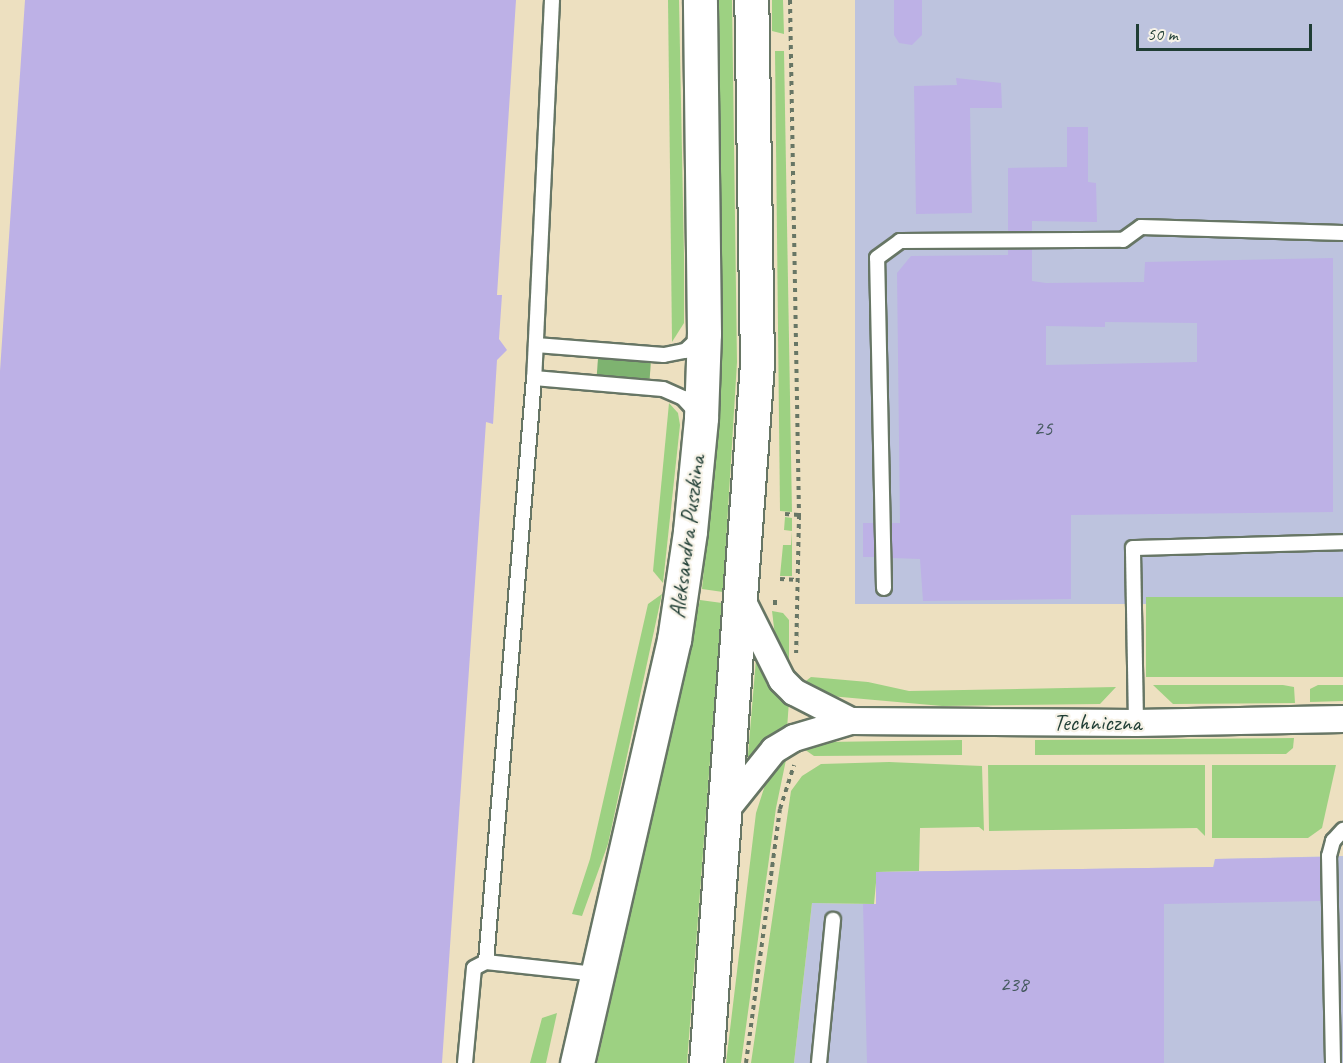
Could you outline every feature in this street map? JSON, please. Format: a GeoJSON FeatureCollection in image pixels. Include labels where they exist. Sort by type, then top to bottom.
{"type":"FeatureCollection","features":[{"type":"Feature","properties":{"kind":"main road","name":"Aleksandra Puszkina"},"geometry":{"type":"LineString","coordinates":[[578,1063],[679,618],[701,418],[704,334],[700,0]]}},
{"type":"Feature","properties":{"kind":"main road"},"geometry":{"type":"LineString","coordinates":[[706,1063],[742,600],[757,364],[751,0]]}},
{"type":"Feature","properties":{"kind":"street","name":"Techniczna"},"geometry":{"type":"LineString","coordinates":[[742,600],[770,660],[794,692],[851,721]]}},
{"type":"Feature","properties":{"kind":"street","name":"Techniczna"},"geometry":{"type":"LineString","coordinates":[[725,811],[774,750],[794,738],[851,721],[1137,723],[1343,719]]}},
{"type":"Feature","properties":{"kind":"lane"},"geometry":{"type":"LineString","coordinates":[[486,962],[534,378],[552,0]]}},
{"type":"Feature","properties":{"kind":"lane"},"geometry":{"type":"LineString","coordinates":[[884,588],[877,258],[900,241],[1124,240],[1141,227],[1343,233]]}},
{"type":"Feature","properties":{"kind":"lane"},"geometry":{"type":"LineString","coordinates":[[536,345],[664,355],[685,351],[704,334]]}},
{"type":"Feature","properties":{"kind":"lane"},"geometry":{"type":"LineString","coordinates":[[534,378],[663,389],[683,398],[701,418]]}},
{"type":"Feature","properties":{"kind":"lane"},"geometry":{"type":"LineString","coordinates":[[1137,723],[1133,548],[1343,543]]}},
{"type":"Feature","properties":{"kind":"lane"},"geometry":{"type":"LineString","coordinates":[[1333,1063],[1329,856],[1333,841],[1343,830]]}},
{"type":"Feature","properties":{"kind":"lane"},"geometry":{"type":"LineString","coordinates":[[819,1063],[833,920]]}},
{"type":"Feature","properties":{"kind":"lane"},"geometry":{"type":"LineString","coordinates":[[465,1063],[474,968],[486,962],[597,974]]}},
{"type":"Feature","properties":{"kind":"path"},"geometry":{"type":"LineString","coordinates":[[790,0],[799,515],[799,580],[794,692]]}},
{"type":"Feature","properties":{"kind":"path"},"geometry":{"type":"LineString","coordinates":[[785,514],[799,515]]}},
{"type":"Feature","properties":{"kind":"path"},"geometry":{"type":"LineString","coordinates":[[780,579],[799,580]]}},
{"type":"Feature","properties":{"kind":"path"},"geometry":{"type":"LineString","coordinates":[[775,599],[775,605]]}},
{"type":"Feature","properties":{"kind":"path"},"geometry":{"type":"LineString","coordinates":[[746,1063],[780,809],[794,766],[794,738]]}},
{"type":"Feature","properties":{"kind":"shaded area"},"geometry":{"type":"Polygon","coordinates":[[[855,0],[1343,0],[1343,604],[855,604],[855,0]]]}},
{"type":"Feature","properties":{"kind":"shaded area"},"geometry":{"type":"Polygon","coordinates":[[[1343,856],[1343,1063],[794,1063],[812,903],[876,904],[876,872],[1213,867],[1215,859],[1343,856]]]}},
{"type":"Feature","properties":{"kind":"green space"},"geometry":{"type":"Polygon","coordinates":[[[668,0],[679,0],[684,256],[684,323],[672,342],[668,0]]]}},
{"type":"Feature","properties":{"kind":"green space"},"geometry":{"type":"Polygon","coordinates":[[[719,0],[732,0],[737,362],[723,592],[702,589],[721,382],[719,0]]]}},
{"type":"Feature","properties":{"kind":"green space"},"geometry":{"type":"Polygon","coordinates":[[[772,0],[783,0],[784,34],[772,31],[772,0]]]}},
{"type":"Feature","properties":{"kind":"green space"},"geometry":{"type":"Polygon","coordinates":[[[775,51],[784,51],[792,512],[780,511],[775,51]]]}},
{"type":"Feature","properties":{"kind":"green space"},"geometry":{"type":"Polygon","coordinates":[[[598,358],[651,362],[650,379],[597,375],[598,358]]]}},
{"type":"Feature","properties":{"kind":"green space"},"geometry":{"type":"Polygon","coordinates":[[[669,403],[678,413],[680,425],[663,583],[653,571],[669,403]]]}},
{"type":"Feature","properties":{"kind":"green space"},"geometry":{"type":"Polygon","coordinates":[[[785,517],[792,518],[792,531],[784,530],[785,517]]]}},
{"type":"Feature","properties":{"kind":"green space"},"geometry":{"type":"Polygon","coordinates":[[[792,531],[792,576],[780,576],[783,545],[791,545],[792,531]]]}},
{"type":"Feature","properties":{"kind":"green space"},"geometry":{"type":"Polygon","coordinates":[[[662,594],[608,844],[582,916],[572,914],[590,859],[648,604],[662,594]]]}},
{"type":"Feature","properties":{"kind":"green space"},"geometry":{"type":"Polygon","coordinates":[[[1146,597],[1343,597],[1343,677],[1146,677],[1146,597]]]}},
{"type":"Feature","properties":{"kind":"green space"},"geometry":{"type":"Polygon","coordinates":[[[700,600],[722,603],[687,1063],[597,1063],[700,600]]]}},
{"type":"Feature","properties":{"kind":"green space"},"geometry":{"type":"Polygon","coordinates":[[[772,611],[783,613],[789,620],[789,669],[776,644],[772,611]]]}},
{"type":"Feature","properties":{"kind":"green space"},"geometry":{"type":"Polygon","coordinates":[[[756,659],[789,701],[787,729],[747,767],[756,659]]]}},
{"type":"Feature","properties":{"kind":"green space"},"geometry":{"type":"Polygon","coordinates":[[[811,677],[868,682],[909,691],[1116,687],[1100,704],[942,706],[830,696],[802,684],[811,677]]]}},
{"type":"Feature","properties":{"kind":"green space"},"geometry":{"type":"Polygon","coordinates":[[[1153,685],[1283,685],[1294,687],[1295,703],[1173,704],[1153,685]]]}},
{"type":"Feature","properties":{"kind":"green space"},"geometry":{"type":"Polygon","coordinates":[[[1318,685],[1343,685],[1343,701],[1310,702],[1310,689],[1318,685]]]}},
{"type":"Feature","properties":{"kind":"green space"},"geometry":{"type":"Polygon","coordinates":[[[1294,738],[1293,748],[1286,754],[1035,755],[1035,740],[1294,738]]]}},
{"type":"Feature","properties":{"kind":"green space"},"geometry":{"type":"Polygon","coordinates":[[[962,740],[962,755],[814,756],[801,747],[825,742],[962,740]]]}},
{"type":"Feature","properties":{"kind":"green space"},"geometry":{"type":"Polygon","coordinates":[[[787,755],[776,808],[741,1063],[726,1063],[756,813],[767,779],[787,755]]]}},
{"type":"Feature","properties":{"kind":"green space"},"geometry":{"type":"Polygon","coordinates":[[[889,762],[982,766],[984,831],[979,827],[920,828],[919,871],[877,872],[874,904],[812,903],[794,1063],[751,1063],[791,791],[802,776],[821,764],[889,762]]]}},
{"type":"Feature","properties":{"kind":"green space"},"geometry":{"type":"Polygon","coordinates":[[[988,765],[1205,765],[1205,836],[1197,828],[989,831],[988,765]]]}},
{"type":"Feature","properties":{"kind":"green space"},"geometry":{"type":"Polygon","coordinates":[[[1212,765],[1336,765],[1322,828],[1308,838],[1212,838],[1212,765]]]}},
{"type":"Feature","properties":{"kind":"green space"},"geometry":{"type":"Polygon","coordinates":[[[557,1013],[546,1063],[530,1063],[542,1018],[557,1013]]]}},
{"type":"Feature","properties":{"kind":"building"},"geometry":{"type":"Polygon","coordinates":[[[25,0],[516,0],[497,295],[502,295],[499,339],[507,350],[497,360],[493,424],[486,422],[442,1063],[0,1063],[0,371],[25,0]]]}},
{"type":"Feature","properties":{"kind":"building"},"geometry":{"type":"Polygon","coordinates":[[[894,0],[922,0],[922,35],[912,45],[899,43],[894,35],[894,0]]]}},
{"type":"Feature","properties":{"kind":"building"},"geometry":{"type":"Polygon","coordinates":[[[956,78],[1001,83],[1002,108],[970,108],[972,213],[916,214],[914,86],[957,85],[956,78]]]}},
{"type":"Feature","properties":{"kind":"building"},"geometry":{"type":"Polygon","coordinates":[[[1067,127],[1088,127],[1088,182],[1096,183],[1097,222],[1032,221],[1032,231],[1008,232],[1008,168],[1067,167],[1067,127]]]}},
{"type":"Feature","properties":{"kind":"building"},"geometry":{"type":"Polygon","coordinates":[[[1032,249],[1032,281],[1046,283],[1144,282],[1145,262],[1333,258],[1333,512],[1071,515],[1071,599],[923,601],[920,559],[892,558],[892,523],[900,523],[897,273],[911,256],[1008,255],[1008,250],[1032,249]],[[1105,322],[1105,327],[1046,326],[1046,365],[1197,362],[1197,323],[1105,322]]]}},
{"type":"Feature","properties":{"kind":"building"},"geometry":{"type":"Polygon","coordinates":[[[863,523],[874,523],[874,557],[863,557],[863,523]]]}},
{"type":"Feature","properties":{"kind":"building"},"geometry":{"type":"Polygon","coordinates":[[[1320,857],[1320,901],[1164,904],[1164,1063],[867,1063],[863,904],[876,904],[876,872],[1214,867],[1215,859],[1320,857]]]}}]}
